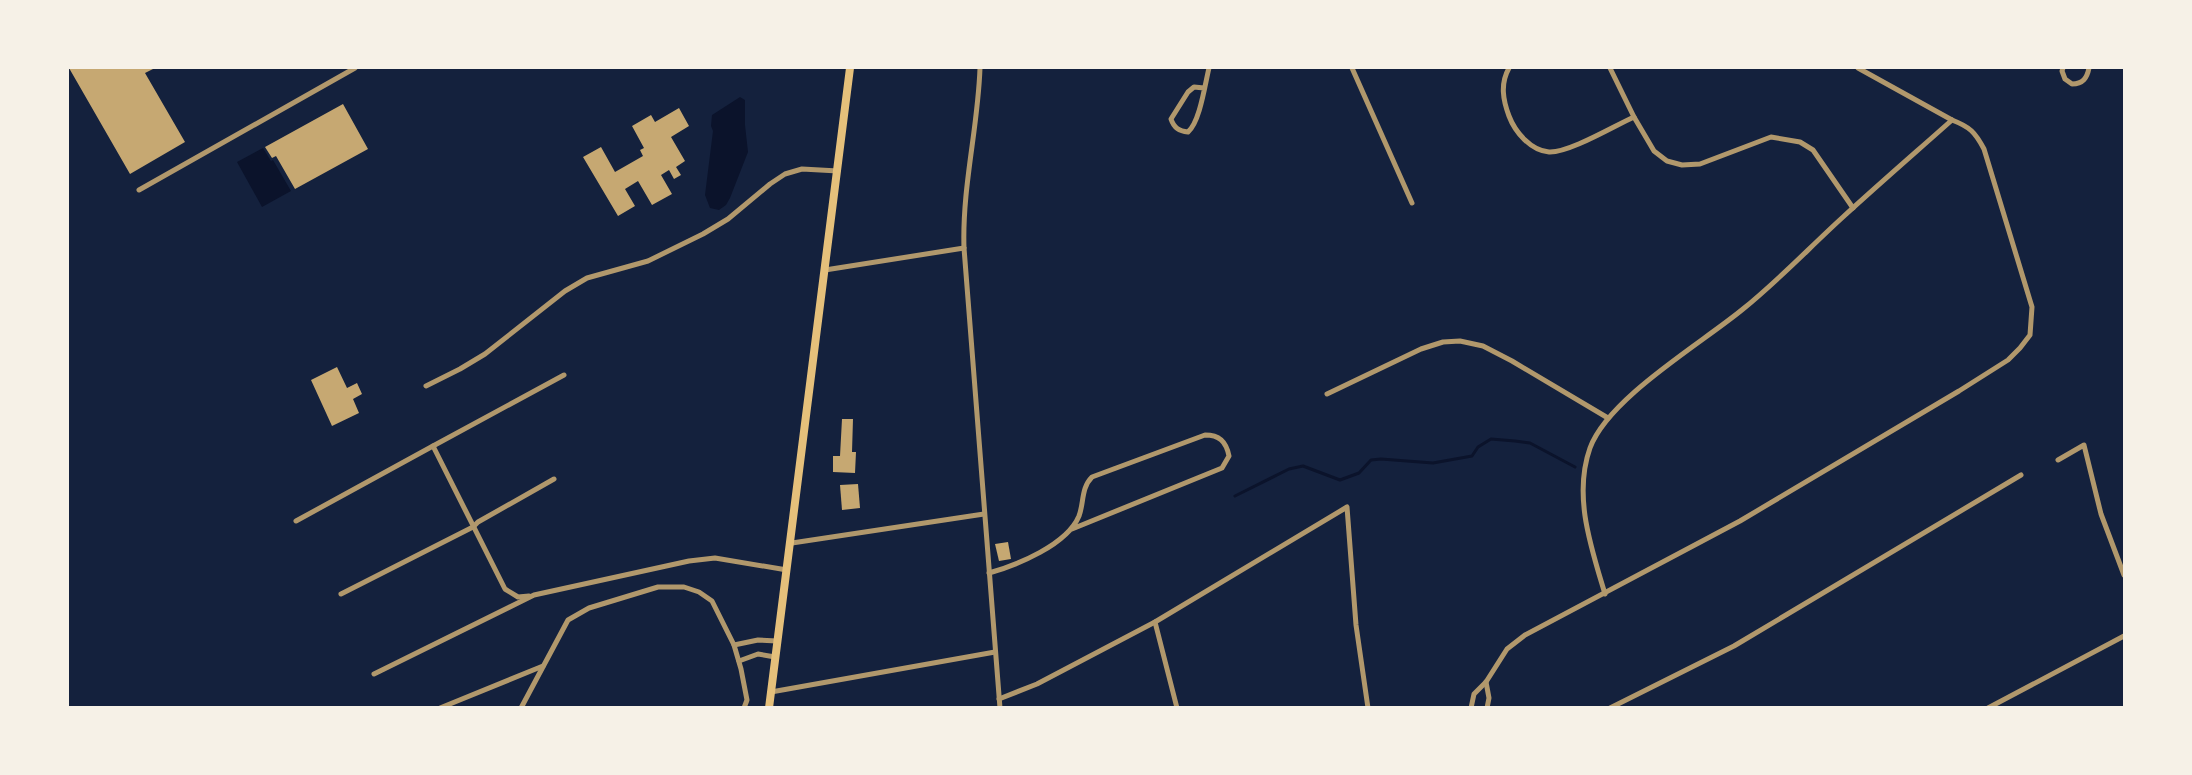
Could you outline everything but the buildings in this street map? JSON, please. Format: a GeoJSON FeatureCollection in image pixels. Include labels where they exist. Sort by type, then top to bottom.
{"type":"FeatureCollection","features":[{"type":"Feature","properties":{"kind":"main road"},"geometry":{"type":"LineString","coordinates":[[769,708],[792,543],[850,68]]}},
{"type":"Feature","properties":{"kind":"street"},"geometry":{"type":"LineString","coordinates":[[139,190],[355,68]]}},
{"type":"Feature","properties":{"kind":"street"},"geometry":{"type":"LineString","coordinates":[[980,68],[965,198],[964,248],[1000,708]]}},
{"type":"Feature","properties":{"kind":"street"},"geometry":{"type":"LineString","coordinates":[[1204,88],[1194,87],[1188,92],[1171,119],[1179,131],[1188,132],[1194,127],[1204,88],[1209,68]]}},
{"type":"Feature","properties":{"kind":"street"},"geometry":{"type":"LineString","coordinates":[[1352,68],[1412,203]]}},
{"type":"Feature","properties":{"kind":"street"},"geometry":{"type":"LineString","coordinates":[[1509,68],[1503,88],[1505,106],[1512,123],[1521,136],[1534,146],[1548,152],[1578,144],[1634,117]]}},
{"type":"Feature","properties":{"kind":"street"},"geometry":{"type":"LineString","coordinates":[[1610,68],[1654,151],[1667,161],[1682,165],[1700,164],[1771,137],[1800,142],[1813,150],[1853,208]]}},
{"type":"Feature","properties":{"kind":"street"},"geometry":{"type":"LineString","coordinates":[[1471,708],[1474,693],[1486,682],[1507,649],[1525,635],[1740,520],[1959,391],[2008,360],[2030,335],[2032,307],[1984,149],[1978,137],[1967,126],[1858,68]]}},
{"type":"Feature","properties":{"kind":"street"},"geometry":{"type":"LineString","coordinates":[[2063,68],[2065,79],[2072,84],[2079,84],[2086,78],[2089,68]]}},
{"type":"Feature","properties":{"kind":"street"},"geometry":{"type":"LineString","coordinates":[[1605,594],[1590,546],[1583,493],[1584,473],[1590,446],[1608,418],[1667,365],[1744,308],[1952,120]]}},
{"type":"Feature","properties":{"kind":"street"},"geometry":{"type":"LineString","coordinates":[[426,386],[485,354],[564,291],[587,279],[648,261],[703,234],[728,219],[785,174],[802,169],[838,171]]}},
{"type":"Feature","properties":{"kind":"street"},"geometry":{"type":"LineString","coordinates":[[825,270],[964,248]]}},
{"type":"Feature","properties":{"kind":"street"},"geometry":{"type":"LineString","coordinates":[[1327,394],[1421,349],[1443,342],[1460,341],[1483,346],[1608,418]]}},
{"type":"Feature","properties":{"kind":"street"},"geometry":{"type":"LineString","coordinates":[[296,521],[564,375]]}},
{"type":"Feature","properties":{"kind":"street"},"geometry":{"type":"LineString","coordinates":[[989,573],[1008,568],[1044,550],[1072,529],[1222,468],[1229,456],[1227,447],[1223,440],[1215,435],[1204,435],[1092,477],[1084,489],[1082,507],[1072,529]]}},
{"type":"Feature","properties":{"kind":"street"},"geometry":{"type":"LineString","coordinates":[[2058,460],[2084,445],[2102,514],[2124,575]]}},
{"type":"Feature","properties":{"kind":"street"},"geometry":{"type":"LineString","coordinates":[[433,446],[505,589],[518,597],[689,561],[716,558],[787,570]]}},
{"type":"Feature","properties":{"kind":"street"},"geometry":{"type":"LineString","coordinates":[[1610,708],[1734,645],[2021,476]]}},
{"type":"Feature","properties":{"kind":"street"},"geometry":{"type":"LineString","coordinates":[[342,594],[473,527],[554,479]]}},
{"type":"Feature","properties":{"kind":"street"},"geometry":{"type":"LineString","coordinates":[[999,699],[1066,670],[1155,622],[1347,507],[1356,626],[1368,708]]}},
{"type":"Feature","properties":{"kind":"street"},"geometry":{"type":"LineString","coordinates":[[792,543],[984,514]]}},
{"type":"Feature","properties":{"kind":"street"},"geometry":{"type":"LineString","coordinates":[[521,708],[568,620],[590,608],[658,587],[684,587],[708,598],[734,645],[747,700],[744,708]]}},
{"type":"Feature","properties":{"kind":"street"},"geometry":{"type":"LineString","coordinates":[[374,674],[534,595]]}},
{"type":"Feature","properties":{"kind":"street"},"geometry":{"type":"LineString","coordinates":[[1155,622],[1177,708]]}},
{"type":"Feature","properties":{"kind":"street"},"geometry":{"type":"LineString","coordinates":[[1988,708],[2124,636]]}},
{"type":"Feature","properties":{"kind":"street"},"geometry":{"type":"LineString","coordinates":[[734,645],[758,640],[777,641]]}},
{"type":"Feature","properties":{"kind":"street"},"geometry":{"type":"LineString","coordinates":[[771,692],[995,652]]}},
{"type":"Feature","properties":{"kind":"street"},"geometry":{"type":"LineString","coordinates":[[739,661],[758,654],[775,657]]}},
{"type":"Feature","properties":{"kind":"street"},"geometry":{"type":"LineString","coordinates":[[440,708],[543,666]]}},
{"type":"Feature","properties":{"kind":"street"},"geometry":{"type":"LineString","coordinates":[[1486,682],[1489,698],[1487,708]]}},
{"type":"Feature","properties":{"kind":"water"},"geometry":{"type":"Polygon","coordinates":[[[740,97],[745,100],[748,152],[726,205],[719,210],[710,208],[705,195],[713,131],[712,115],[740,97]]]}},
{"type":"Feature","properties":{"kind":"water"},"geometry":{"type":"Polygon","coordinates":[[[263,148],[271,161],[273,160],[291,191],[262,207],[237,162],[263,148]]]}},
{"type":"Feature","properties":{"kind":"waterway"},"geometry":{"type":"LineString","coordinates":[[1235,496],[1289,469],[1303,466],[1340,480],[1359,473],[1371,460],[1433,463],[1472,456],[1478,447],[1491,439],[1530,443],[1575,467]]}}]}
